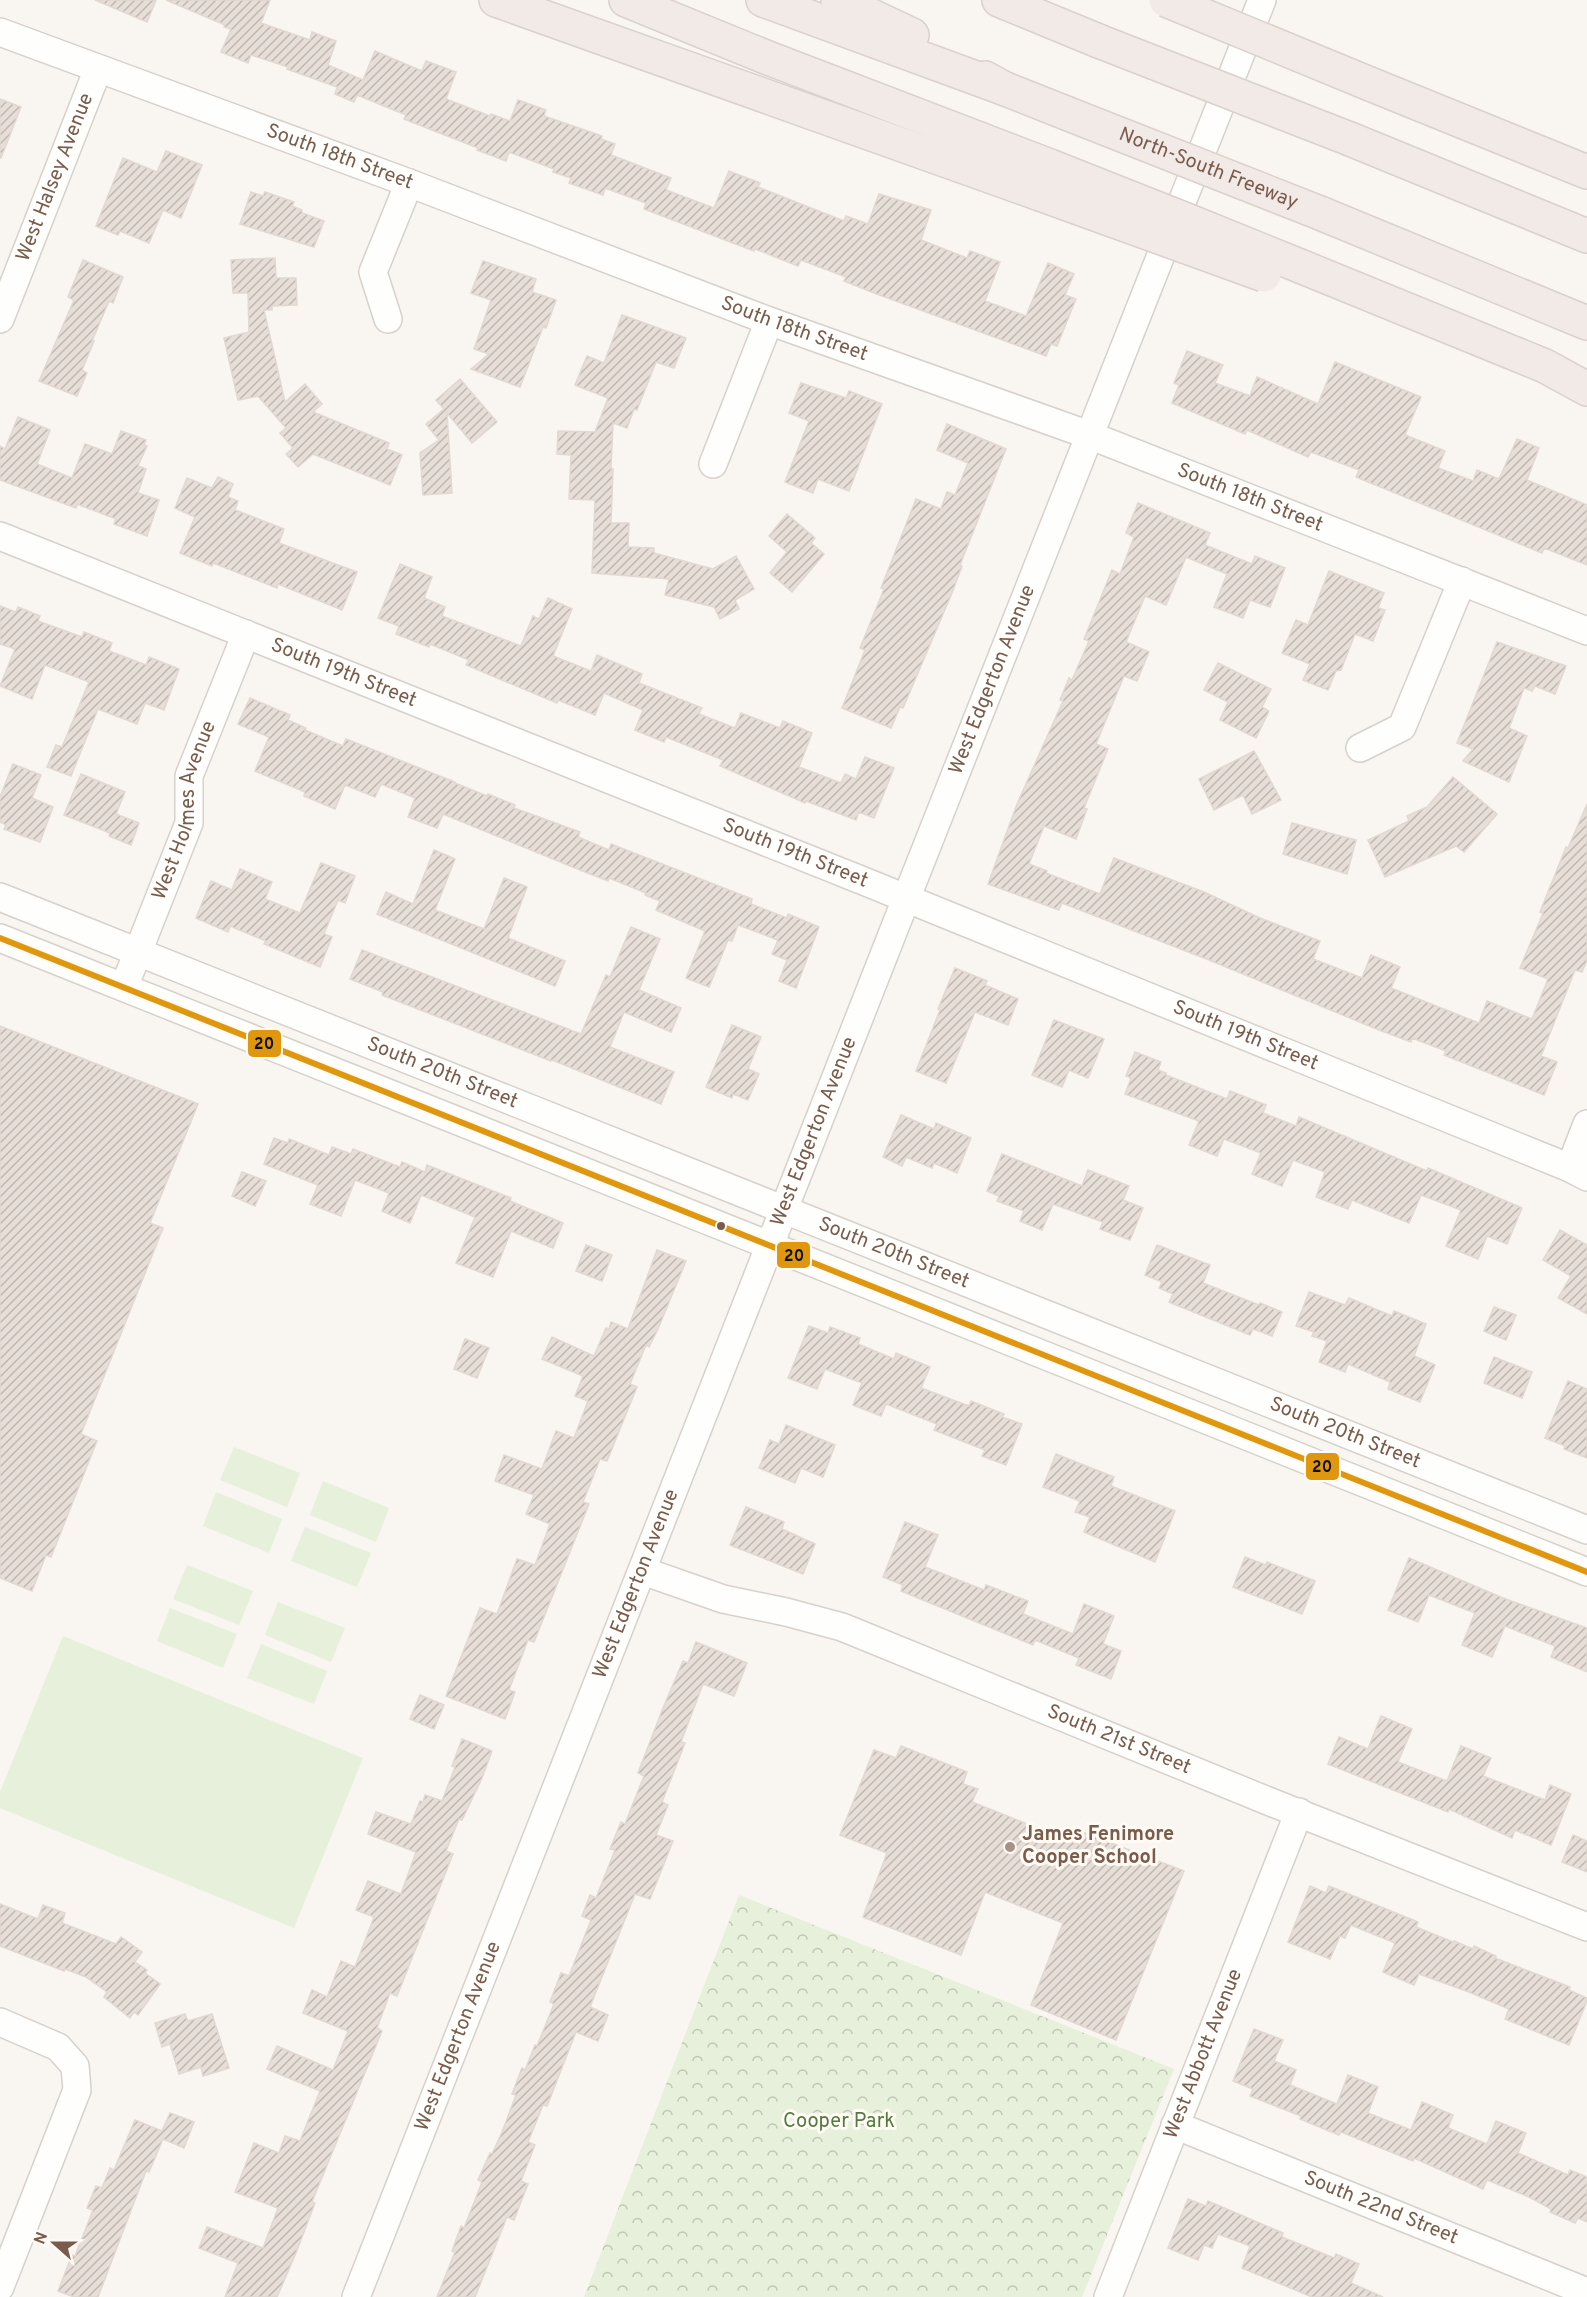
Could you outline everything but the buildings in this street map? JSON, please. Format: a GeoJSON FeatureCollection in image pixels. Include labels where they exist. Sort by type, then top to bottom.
{"type":"FeatureCollection","features":[{"type":"Feature","properties":{"kind":"highway"},"geometry":{"type":"LineString","coordinates":[[496,0],[1045,180],[1296,276],[1545,366],[1587,389]]}},
{"type":"Feature","properties":{"kind":"highway"},"geometry":{"type":"LineString","coordinates":[[626,0],[768,58],[1045,180]]}},
{"type":"Feature","properties":{"kind":"highway"},"geometry":{"type":"LineString","coordinates":[[763,0],[1003,88]]}},
{"type":"Feature","properties":{"kind":"highway","name":"North-South Freeway"},"geometry":{"type":"LineString","coordinates":[[838,0],[904,30],[1003,88],[1320,213],[1587,324]]}},
{"type":"Feature","properties":{"kind":"highway"},"geometry":{"type":"LineString","coordinates":[[999,0],[1587,236]]}},
{"type":"Feature","properties":{"kind":"highway"},"geometry":{"type":"LineString","coordinates":[[1167,0],[1587,172]]}},
{"type":"Feature","properties":{"kind":"street","name":"West Edgerton Avenue"},"geometry":{"type":"LineString","coordinates":[[357,2297],[784,1208],[1262,0]]}},
{"type":"Feature","properties":{"kind":"street","name":"South 18th Street"},"geometry":{"type":"LineString","coordinates":[[0,32],[409,183],[769,321],[1089,435],[1587,631]]}},
{"type":"Feature","properties":{"kind":"street","name":"West Halsey Avenue"},"geometry":{"type":"LineString","coordinates":[[0,319],[98,69]]}},
{"type":"Feature","properties":{"kind":"street"},"geometry":{"type":"LineString","coordinates":[[388,319],[374,272],[409,183]]}},
{"type":"Feature","properties":{"kind":"street"},"geometry":{"type":"LineString","coordinates":[[713,464],[769,321]]}},
{"type":"Feature","properties":{"kind":"street","name":"South 19th Street"},"geometry":{"type":"LineString","coordinates":[[0,536],[1579,1172]]}},
{"type":"Feature","properties":{"kind":"street"},"geometry":{"type":"LineString","coordinates":[[1360,748],[1402,727],[1462,581]]}},
{"type":"Feature","properties":{"kind":"street","name":"West Holmes Avenue"},"geometry":{"type":"LineString","coordinates":[[124,987],[189,823],[189,776],[246,634]]}},
{"type":"Feature","properties":{"kind":"street","name":"South 20th Street"},"geometry":{"type":"LineString","coordinates":[[0,897],[1587,1530]]}},
{"type":"Feature","properties":{"kind":"street","name":"South 20th Street"},"geometry":{"type":"LineString","coordinates":[[0,938],[1587,1572]]}},
{"type":"Feature","properties":{"kind":"street"},"geometry":{"type":"LineString","coordinates":[[1579,1172],[1587,1124]]}},
{"type":"Feature","properties":{"kind":"street","name":"South 21st Street"},"geometry":{"type":"LineString","coordinates":[[643,1571],[723,1599],[842,1627],[1587,1927]]}},
{"type":"Feature","properties":{"kind":"street","name":"West Abbott Avenue"},"geometry":{"type":"LineString","coordinates":[[1108,2297],[1299,1812]]}},
{"type":"Feature","properties":{"kind":"street"},"geometry":{"type":"LineString","coordinates":[[0,2287],[77,2090],[75,2066],[58,2046],[10,2026]]}},
{"type":"Feature","properties":{"kind":"street","name":"South 22nd Street"},"geometry":{"type":"LineString","coordinates":[[1175,2125],[1587,2292]]}},
{"type":"Feature","properties":{"kind":"green space"},"geometry":{"type":"Polygon","coordinates":[[[234,1447],[300,1473],[287,1507],[220,1480],[234,1447]]]}},
{"type":"Feature","properties":{"kind":"green space"},"geometry":{"type":"Polygon","coordinates":[[[323,1481],[389,1508],[376,1542],[310,1515],[323,1481]]]}},
{"type":"Feature","properties":{"kind":"green space"},"geometry":{"type":"Polygon","coordinates":[[[216,1492],[282,1519],[269,1553],[203,1526],[216,1492]]]}},
{"type":"Feature","properties":{"kind":"green space"},"geometry":{"type":"Polygon","coordinates":[[[305,1527],[371,1553],[357,1587],[291,1561],[305,1527]]]}},
{"type":"Feature","properties":{"kind":"green space"},"geometry":{"type":"Polygon","coordinates":[[[187,1565],[253,1591],[239,1625],[173,1599],[187,1565]]]}},
{"type":"Feature","properties":{"kind":"green space"},"geometry":{"type":"Polygon","coordinates":[[[278,1602],[345,1628],[331,1662],[265,1635],[278,1602]]]}},
{"type":"Feature","properties":{"kind":"green space"},"geometry":{"type":"Polygon","coordinates":[[[170,1608],[237,1634],[223,1668],[157,1641],[170,1608]]]}},
{"type":"Feature","properties":{"kind":"green space"},"geometry":{"type":"Polygon","coordinates":[[[63,1636],[363,1758],[294,1928],[0,1808],[0,1792],[63,1636]]]}},
{"type":"Feature","properties":{"kind":"green space"},"geometry":{"type":"Polygon","coordinates":[[[261,1644],[327,1671],[314,1704],[247,1678],[261,1644]]]}},
{"type":"Feature","properties":{"kind":"green space","name":"Cooper Park"},"geometry":{"type":"Polygon","coordinates":[[[739,1895],[1174,2069],[1082,2297],[584,2297],[739,1895]]]}},
{"type":"Feature","properties":{"kind":"transit line","name":"20"},"geometry":{"type":"LineString","coordinates":[[0,938],[1587,1572]]}},
{"type":"Feature","properties":{"kind":"place","name":"James Fenimore Cooper School"},"geometry":{"type":"Point","coordinates":[1010,1847]}}]}
